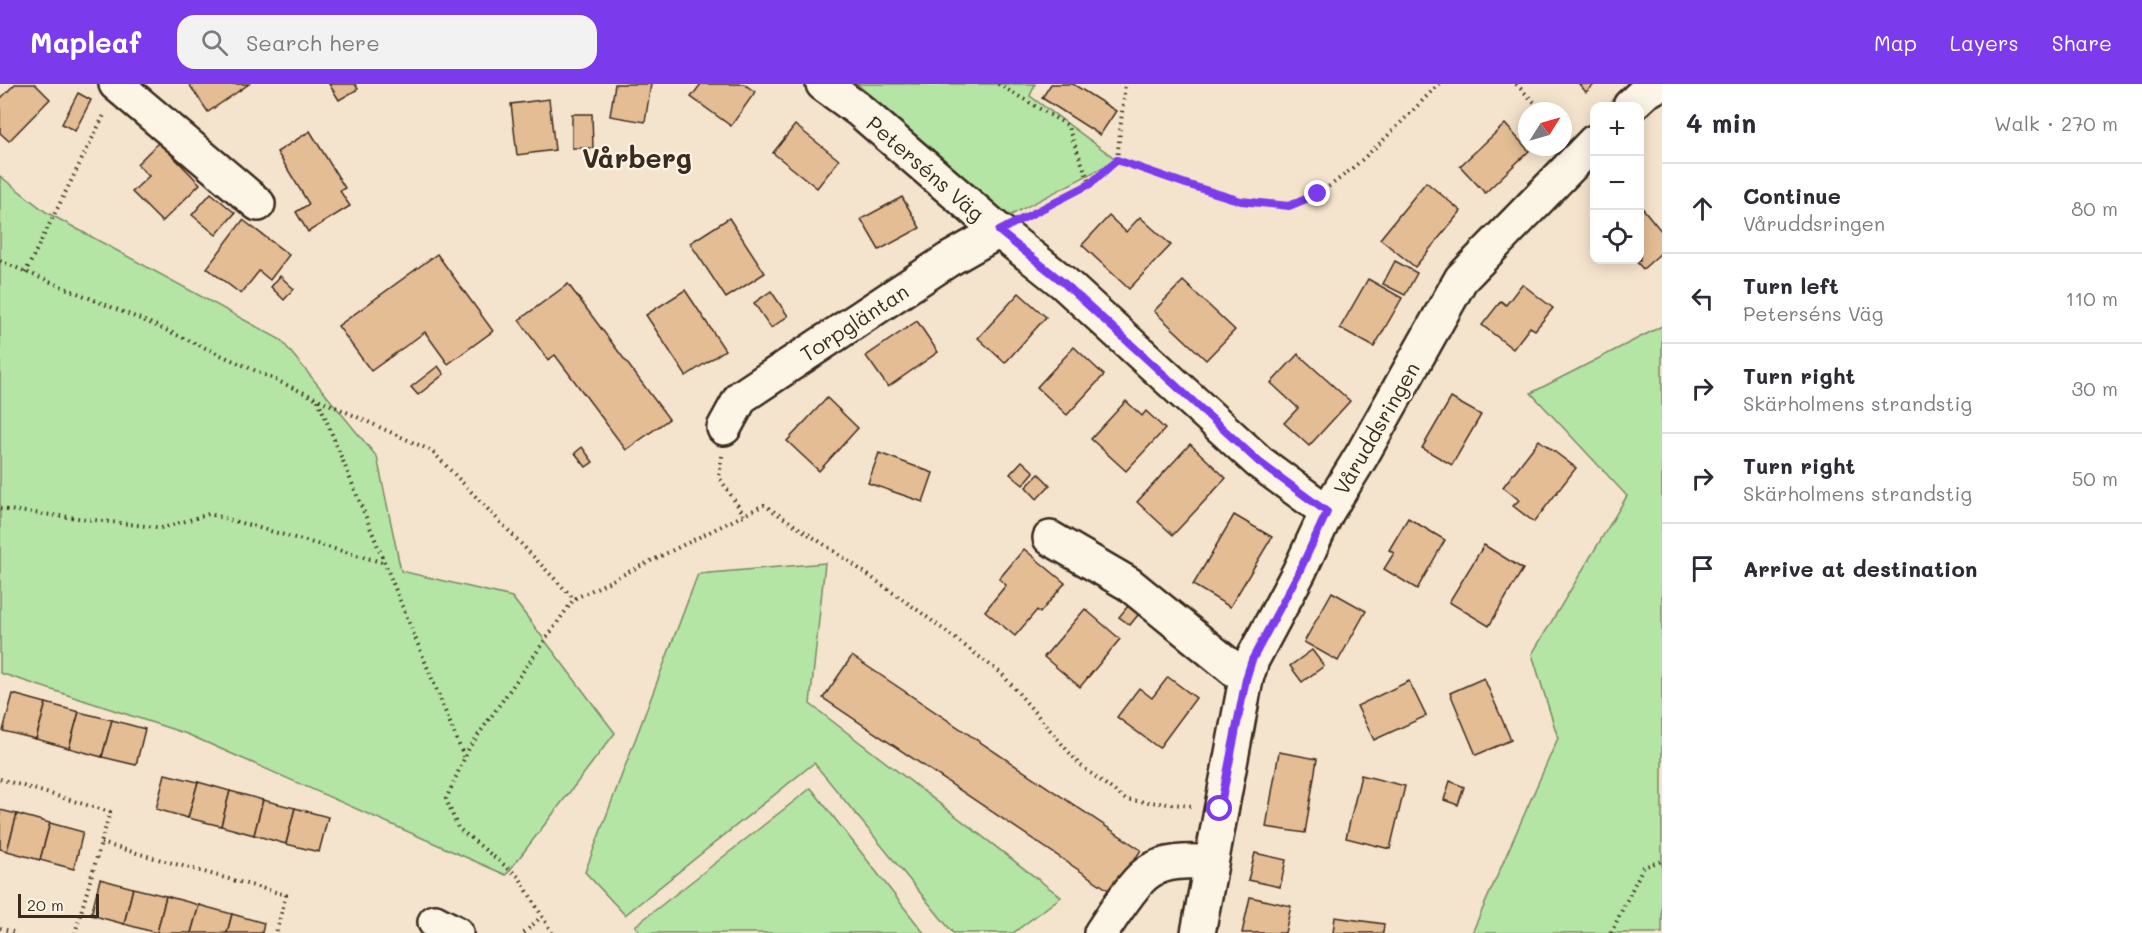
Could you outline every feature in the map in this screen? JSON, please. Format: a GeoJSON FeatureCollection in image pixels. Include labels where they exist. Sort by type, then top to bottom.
{"type":"FeatureCollection","features":[{"type":"Feature","properties":{"kind":"street","name":"Peterséns Väg"},"geometry":{"type":"LineString","coordinates":[[823,84],[859,110],[999,231],[1064,283],[1259,462],[1327,512]]}},
{"type":"Feature","properties":{"kind":"street"},"geometry":{"type":"LineString","coordinates":[[1634,102],[1659,84]]}},
{"type":"Feature","properties":{"kind":"street"},"geometry":{"type":"LineString","coordinates":[[112,97],[258,204]]}},
{"type":"Feature","properties":{"kind":"street","name":"Våruddsringen"},"geometry":{"type":"LineString","coordinates":[[1198,933],[1220,809],[1246,679],[1252,660],[1299,572],[1327,512],[1368,445],[1461,279],[1590,146]]}},
{"type":"Feature","properties":{"kind":"street","name":"Torpgläntan"},"geometry":{"type":"LineString","coordinates":[[724,428],[741,396],[948,260],[999,231]]}},
{"type":"Feature","properties":{"kind":"street"},"geometry":{"type":"LineString","coordinates":[[1050,538],[1129,584],[1246,679]]}},
{"type":"Feature","properties":{"kind":"street"},"geometry":{"type":"LineString","coordinates":[[1101,933],[1146,873],[1172,862],[1210,863]]}},
{"type":"Feature","properties":{"kind":"path"},"geometry":{"type":"LineString","coordinates":[[998,84],[1067,125],[1090,184]]}},
{"type":"Feature","properties":{"kind":"path"},"geometry":{"type":"LineString","coordinates":[[999,231],[1090,184],[1117,160],[1125,84]]}},
{"type":"Feature","properties":{"kind":"path"},"geometry":{"type":"LineString","coordinates":[[1117,160],[1241,201],[1289,206],[1318,194],[1362,160],[1438,84]]}},
{"type":"Feature","properties":{"kind":"path"},"geometry":{"type":"LineString","coordinates":[[1516,84],[1534,102]]}},
{"type":"Feature","properties":{"kind":"path"},"geometry":{"type":"LineString","coordinates":[[25,273],[112,97]]}},
{"type":"Feature","properties":{"kind":"path"},"geometry":{"type":"LineString","coordinates":[[0,261],[157,326],[432,451],[574,599]]}},
{"type":"Feature","properties":{"kind":"path"},"geometry":{"type":"LineString","coordinates":[[318,399],[464,758]]}},
{"type":"Feature","properties":{"kind":"path"},"geometry":{"type":"LineString","coordinates":[[724,428],[719,477],[744,515]]}},
{"type":"Feature","properties":{"kind":"path"},"geometry":{"type":"LineString","coordinates":[[552,933],[519,877],[458,828],[446,799],[464,758],[574,599],[764,506],[834,551],[919,611],[1002,674],[1080,765],[1126,800],[1220,809]]}},
{"type":"Feature","properties":{"kind":"path"},"geometry":{"type":"LineString","coordinates":[[0,509],[162,528],[209,514],[385,563]]}},
{"type":"Feature","properties":{"kind":"path"},"geometry":{"type":"LineString","coordinates":[[0,779],[110,812],[75,933]]}},
{"type":"Feature","properties":{"kind":"path"},"geometry":{"type":"LineString","coordinates":[[101,843],[286,895],[276,933]]}},
{"type":"Feature","properties":{"kind":"path"},"geometry":{"type":"LineString","coordinates":[[1611,933],[1643,867],[1662,861]]}},
{"type":"Feature","properties":{"kind":"path"},"geometry":{"type":"LineString","coordinates":[[524,933],[541,917]]}},
{"type":"Feature","properties":{"kind":"path"},"geometry":{"type":"LineString","coordinates":[[0,928],[16,933]]}},
{"type":"Feature","properties":{"kind":"green space"},"geometry":{"type":"Polygon","coordinates":[[[857,84],[1035,84],[1030,96],[1117,160],[1009,216],[857,84]]]}},
{"type":"Feature","properties":{"kind":"green space"},"geometry":{"type":"Polygon","coordinates":[[[0,176],[46,212],[281,340],[377,457],[401,571],[512,597],[615,733],[506,875],[187,734],[0,673],[0,176]]]}},
{"type":"Feature","properties":{"kind":"green space"},"geometry":{"type":"Polygon","coordinates":[[[1662,326],[1662,933],[1472,933],[1558,738],[1532,654],[1627,496],[1531,393],[1662,326]]]}},
{"type":"Feature","properties":{"kind":"green space"},"geometry":{"type":"Polygon","coordinates":[[[825,563],[810,704],[1061,897],[1013,933],[953,933],[814,763],[625,915],[585,872],[698,574],[825,563]]]}},
{"type":"Feature","properties":{"kind":"green space"},"geometry":{"type":"Polygon","coordinates":[[[811,788],[924,933],[641,933],[635,926],[811,788]]]}},
{"type":"Feature","properties":{"kind":"building"},"geometry":{"type":"Polygon","coordinates":[[[15,84],[35,84],[50,99],[9,141],[0,133],[0,99],[15,84]]]}},
{"type":"Feature","properties":{"kind":"building"},"geometry":{"type":"Polygon","coordinates":[[[189,84],[249,84],[208,112],[189,84]]]}},
{"type":"Feature","properties":{"kind":"building"},"geometry":{"type":"Polygon","coordinates":[[[329,84],[355,84],[358,89],[339,100],[329,84]]]}},
{"type":"Feature","properties":{"kind":"building"},"geometry":{"type":"Polygon","coordinates":[[[615,84],[651,84],[645,122],[610,116],[615,84]]]}},
{"type":"Feature","properties":{"kind":"building"},"geometry":{"type":"Polygon","coordinates":[[[701,84],[744,84],[755,92],[731,126],[691,97],[701,84]]]}},
{"type":"Feature","properties":{"kind":"building"},"geometry":{"type":"Polygon","coordinates":[[[1051,84],[1073,84],[1116,111],[1100,135],[1042,98],[1051,84]]]}},
{"type":"Feature","properties":{"kind":"building"},"geometry":{"type":"Polygon","coordinates":[[[1579,84],[1595,84],[1586,92],[1579,84]]]}},
{"type":"Feature","properties":{"kind":"building"},"geometry":{"type":"Polygon","coordinates":[[[78,93],[91,100],[75,131],[62,124],[78,93]]]}},
{"type":"Feature","properties":{"kind":"building"},"geometry":{"type":"Polygon","coordinates":[[[549,99],[555,150],[517,155],[511,104],[549,99]]]}},
{"type":"Feature","properties":{"kind":"building"},"geometry":{"type":"Polygon","coordinates":[[[572,114],[592,114],[593,148],[572,148],[572,114]]]}},
{"type":"Feature","properties":{"kind":"building"},"geometry":{"type":"Polygon","coordinates":[[[1505,124],[1518,139],[1518,156],[1524,156],[1485,193],[1460,166],[1505,124]]]}},
{"type":"Feature","properties":{"kind":"building"},"geometry":{"type":"Polygon","coordinates":[[[795,125],[839,160],[817,188],[773,153],[795,125]]]}},
{"type":"Feature","properties":{"kind":"building"},"geometry":{"type":"Polygon","coordinates":[[[310,131],[345,188],[340,191],[350,206],[308,232],[296,212],[309,204],[277,152],[310,131]]]}},
{"type":"Feature","properties":{"kind":"building"},"geometry":{"type":"Polygon","coordinates":[[[159,142],[200,184],[162,222],[132,192],[149,176],[137,164],[159,142]]]}},
{"type":"Feature","properties":{"kind":"building"},"geometry":{"type":"Polygon","coordinates":[[[1426,182],[1461,211],[1415,267],[1380,239],[1426,182]]]}},
{"type":"Feature","properties":{"kind":"building"},"geometry":{"type":"Polygon","coordinates":[[[211,193],[235,213],[216,235],[192,215],[211,193]]]}},
{"type":"Feature","properties":{"kind":"building"},"geometry":{"type":"Polygon","coordinates":[[[902,197],[920,228],[879,250],[861,219],[902,197]]]}},
{"type":"Feature","properties":{"kind":"building"},"geometry":{"type":"Polygon","coordinates":[[[1644,210],[1662,232],[1662,252],[1643,269],[1639,264],[1644,264],[1644,210]]]}},
{"type":"Feature","properties":{"kind":"building"},"geometry":{"type":"Polygon","coordinates":[[[1109,216],[1126,232],[1140,217],[1171,245],[1129,289],[1082,245],[1109,216]]]}},
{"type":"Feature","properties":{"kind":"building"},"geometry":{"type":"Polygon","coordinates":[[[729,218],[765,273],[726,298],[690,243],[729,218]]]}},
{"type":"Feature","properties":{"kind":"building"},"geometry":{"type":"Polygon","coordinates":[[[243,220],[289,255],[270,280],[259,271],[241,294],[207,268],[243,220]]]}},
{"type":"Feature","properties":{"kind":"building"},"geometry":{"type":"Polygon","coordinates":[[[437,254],[493,331],[448,364],[425,332],[371,371],[338,326],[437,254]]]}},
{"type":"Feature","properties":{"kind":"building"},"geometry":{"type":"Polygon","coordinates":[[[1395,261],[1417,273],[1405,295],[1383,284],[1395,261]]]}},
{"type":"Feature","properties":{"kind":"building"},"geometry":{"type":"Polygon","coordinates":[[[280,276],[294,289],[284,300],[271,287],[280,276]]]}},
{"type":"Feature","properties":{"kind":"building"},"geometry":{"type":"Polygon","coordinates":[[[1368,279],[1402,298],[1374,347],[1340,328],[1368,279]]]}},
{"type":"Feature","properties":{"kind":"building"},"geometry":{"type":"Polygon","coordinates":[[[1183,281],[1235,330],[1206,360],[1154,311],[1183,281]]]}},
{"type":"Feature","properties":{"kind":"building"},"geometry":{"type":"Polygon","coordinates":[[[568,284],[669,419],[626,450],[555,355],[548,360],[519,320],[568,284]]]}},
{"type":"Feature","properties":{"kind":"building"},"geometry":{"type":"Polygon","coordinates":[[[1522,284],[1553,308],[1535,330],[1530,327],[1513,349],[1482,325],[1501,301],[1506,305],[1522,284]]]}},
{"type":"Feature","properties":{"kind":"building"},"geometry":{"type":"Polygon","coordinates":[[[685,290],[725,350],[686,376],[646,315],[685,290]]]}},
{"type":"Feature","properties":{"kind":"building"},"geometry":{"type":"Polygon","coordinates":[[[771,291],[788,316],[771,328],[754,303],[771,291]]]}},
{"type":"Feature","properties":{"kind":"building"},"geometry":{"type":"Polygon","coordinates":[[[1019,293],[1046,317],[1005,363],[978,338],[1019,293]]]}},
{"type":"Feature","properties":{"kind":"building"},"geometry":{"type":"Polygon","coordinates":[[[917,321],[938,352],[888,387],[866,356],[917,321]]]}},
{"type":"Feature","properties":{"kind":"building"},"geometry":{"type":"Polygon","coordinates":[[[1074,347],[1104,375],[1067,415],[1037,387],[1074,347]]]}},
{"type":"Feature","properties":{"kind":"building"},"geometry":{"type":"Polygon","coordinates":[[[1298,354],[1350,401],[1309,446],[1284,423],[1298,408],[1271,383],[1298,354]]]}},
{"type":"Feature","properties":{"kind":"building"},"geometry":{"type":"Polygon","coordinates":[[[438,366],[444,374],[418,395],[411,387],[438,366]]]}},
{"type":"Feature","properties":{"kind":"building"},"geometry":{"type":"Polygon","coordinates":[[[827,398],[858,428],[819,471],[787,441],[827,398]]]}},
{"type":"Feature","properties":{"kind":"building"},"geometry":{"type":"Polygon","coordinates":[[[1451,398],[1481,415],[1452,465],[1422,448],[1451,398]]]}},
{"type":"Feature","properties":{"kind":"building"},"geometry":{"type":"Polygon","coordinates":[[[1126,401],[1142,416],[1146,411],[1165,429],[1126,471],[1091,439],[1126,401]]]}},
{"type":"Feature","properties":{"kind":"building"},"geometry":{"type":"Polygon","coordinates":[[[1539,440],[1576,468],[1534,522],[1513,506],[1519,500],[1503,487],[1539,440]]]}},
{"type":"Feature","properties":{"kind":"building"},"geometry":{"type":"Polygon","coordinates":[[[1190,444],[1226,478],[1173,535],[1137,502],[1190,444]]]}},
{"type":"Feature","properties":{"kind":"building"},"geometry":{"type":"Polygon","coordinates":[[[582,447],[593,462],[586,467],[575,453],[582,447]]]}},
{"type":"Feature","properties":{"kind":"building"},"geometry":{"type":"Polygon","coordinates":[[[879,453],[933,473],[923,502],[868,483],[879,453]]]}},
{"type":"Feature","properties":{"kind":"building"},"geometry":{"type":"Polygon","coordinates":[[[1022,461],[1034,472],[1023,485],[1010,474],[1022,461]]]}},
{"type":"Feature","properties":{"kind":"building"},"geometry":{"type":"Polygon","coordinates":[[[1039,474],[1050,485],[1037,499],[1026,487],[1039,474]]]}},
{"type":"Feature","properties":{"kind":"building"},"geometry":{"type":"Polygon","coordinates":[[[1234,515],[1272,537],[1230,607],[1193,585],[1234,515]]]}},
{"type":"Feature","properties":{"kind":"building"},"geometry":{"type":"Polygon","coordinates":[[[1408,518],[1445,540],[1417,589],[1384,569],[1394,553],[1389,550],[1408,518]]]}},
{"type":"Feature","properties":{"kind":"building"},"geometry":{"type":"Polygon","coordinates":[[[1484,545],[1523,569],[1489,626],[1449,602],[1484,545]]]}},
{"type":"Feature","properties":{"kind":"building"},"geometry":{"type":"Polygon","coordinates":[[[1024,549],[1065,583],[1040,613],[1037,610],[1015,636],[985,611],[1006,585],[999,579],[1024,549]]]}},
{"type":"Feature","properties":{"kind":"building"},"geometry":{"type":"Polygon","coordinates":[[[1332,592],[1366,611],[1338,661],[1304,642],[1332,592]]]}},
{"type":"Feature","properties":{"kind":"building"},"geometry":{"type":"Polygon","coordinates":[[[1132,601],[1142,610],[1130,625],[1119,617],[1132,601]]]}},
{"type":"Feature","properties":{"kind":"building"},"geometry":{"type":"Polygon","coordinates":[[[1085,609],[1120,639],[1080,687],[1044,657],[1085,609]]]}},
{"type":"Feature","properties":{"kind":"building"},"geometry":{"type":"Polygon","coordinates":[[[1312,650],[1324,666],[1302,682],[1290,666],[1312,650]]]}},
{"type":"Feature","properties":{"kind":"building"},"geometry":{"type":"Polygon","coordinates":[[[852,656],[1141,850],[1113,893],[823,698],[852,656]]]}},
{"type":"Feature","properties":{"kind":"building"},"geometry":{"type":"Polygon","coordinates":[[[1168,677],[1196,698],[1159,748],[1117,717],[1139,688],[1152,698],[1168,677]]]}},
{"type":"Feature","properties":{"kind":"building"},"geometry":{"type":"Polygon","coordinates":[[[1484,678],[1511,740],[1476,755],[1450,693],[1484,678]]]}},
{"type":"Feature","properties":{"kind":"building"},"geometry":{"type":"Polygon","coordinates":[[[1409,681],[1426,716],[1374,740],[1357,706],[1409,681]]]}},
{"type":"Feature","properties":{"kind":"building"},"geometry":{"type":"Polygon","coordinates":[[[13,694],[46,703],[36,739],[3,731],[13,694]]]}},
{"type":"Feature","properties":{"kind":"building"},"geometry":{"type":"Polygon","coordinates":[[[46,703],[79,712],[69,748],[36,739],[46,703]]]}},
{"type":"Feature","properties":{"kind":"building"},"geometry":{"type":"Polygon","coordinates":[[[79,712],[112,720],[102,757],[69,748],[79,712]]]}},
{"type":"Feature","properties":{"kind":"building"},"geometry":{"type":"Polygon","coordinates":[[[112,720],[145,729],[136,765],[102,757],[112,720]]]}},
{"type":"Feature","properties":{"kind":"building"},"geometry":{"type":"Polygon","coordinates":[[[1279,752],[1317,759],[1305,833],[1266,827],[1279,752]]]}},
{"type":"Feature","properties":{"kind":"building"},"geometry":{"type":"Polygon","coordinates":[[[165,774],[198,782],[188,818],[156,809],[165,774]]]}},
{"type":"Feature","properties":{"kind":"building"},"geometry":{"type":"Polygon","coordinates":[[[1361,775],[1405,786],[1390,849],[1346,838],[1361,775]]]}},
{"type":"Feature","properties":{"kind":"building"},"geometry":{"type":"Polygon","coordinates":[[[1450,781],[1464,787],[1458,805],[1444,800],[1450,781]]]}},
{"type":"Feature","properties":{"kind":"building"},"geometry":{"type":"Polygon","coordinates":[[[198,782],[230,791],[221,826],[188,818],[198,782]]]}},
{"type":"Feature","properties":{"kind":"building"},"geometry":{"type":"Polygon","coordinates":[[[230,791],[263,800],[254,835],[221,826],[230,791]]]}},
{"type":"Feature","properties":{"kind":"building"},"geometry":{"type":"Polygon","coordinates":[[[263,800],[295,808],[286,844],[254,835],[263,800]]]}},
{"type":"Feature","properties":{"kind":"building"},"geometry":{"type":"Polygon","coordinates":[[[295,808],[328,817],[319,852],[286,844],[295,808]]]}},
{"type":"Feature","properties":{"kind":"building"},"geometry":{"type":"Polygon","coordinates":[[[0,810],[17,814],[7,851],[0,849],[0,810]]]}},
{"type":"Feature","properties":{"kind":"building"},"geometry":{"type":"Polygon","coordinates":[[[17,814],[50,823],[40,860],[7,851],[17,814]]]}},
{"type":"Feature","properties":{"kind":"building"},"geometry":{"type":"Polygon","coordinates":[[[50,823],[83,832],[74,869],[40,860],[50,823]]]}},
{"type":"Feature","properties":{"kind":"building"},"geometry":{"type":"Polygon","coordinates":[[[1255,853],[1286,860],[1280,887],[1248,880],[1255,853]]]}},
{"type":"Feature","properties":{"kind":"building"},"geometry":{"type":"Polygon","coordinates":[[[100,879],[133,888],[124,924],[91,915],[100,879]]]}},
{"type":"Feature","properties":{"kind":"building"},"geometry":{"type":"Polygon","coordinates":[[[133,888],[166,896],[157,933],[124,924],[133,888]]]}},
{"type":"Feature","properties":{"kind":"building"},"geometry":{"type":"Polygon","coordinates":[[[166,896],[199,905],[191,933],[157,933],[166,896]]]}},
{"type":"Feature","properties":{"kind":"building"},"geometry":{"type":"Polygon","coordinates":[[[1250,897],[1291,906],[1285,933],[1242,933],[1250,897]]]}},
{"type":"Feature","properties":{"kind":"building"},"geometry":{"type":"Polygon","coordinates":[[[199,905],[232,914],[227,933],[191,933],[199,905]]]}},
{"type":"Feature","properties":{"kind":"building"},"geometry":{"type":"Polygon","coordinates":[[[232,914],[264,923],[262,933],[227,933],[232,914]]]}},
{"type":"Feature","properties":{"kind":"building"},"geometry":{"type":"Polygon","coordinates":[[[1335,917],[1384,924],[1383,933],[1333,933],[1335,917]]]}},
{"type":"Feature","properties":{"kind":"district","name":"Vårberg"},"geometry":{"type":"Point","coordinates":[637,157]}},
{"type":"Feature","properties":{"kind":"route"},"geometry":{"type":"LineString","coordinates":[[1220,809],[1246,679],[1252,660],[1299,572],[1327,512],[1259,462],[1064,283],[999,231],[1090,184],[1117,160],[1241,201],[1289,206],[1318,194]]}}]}
